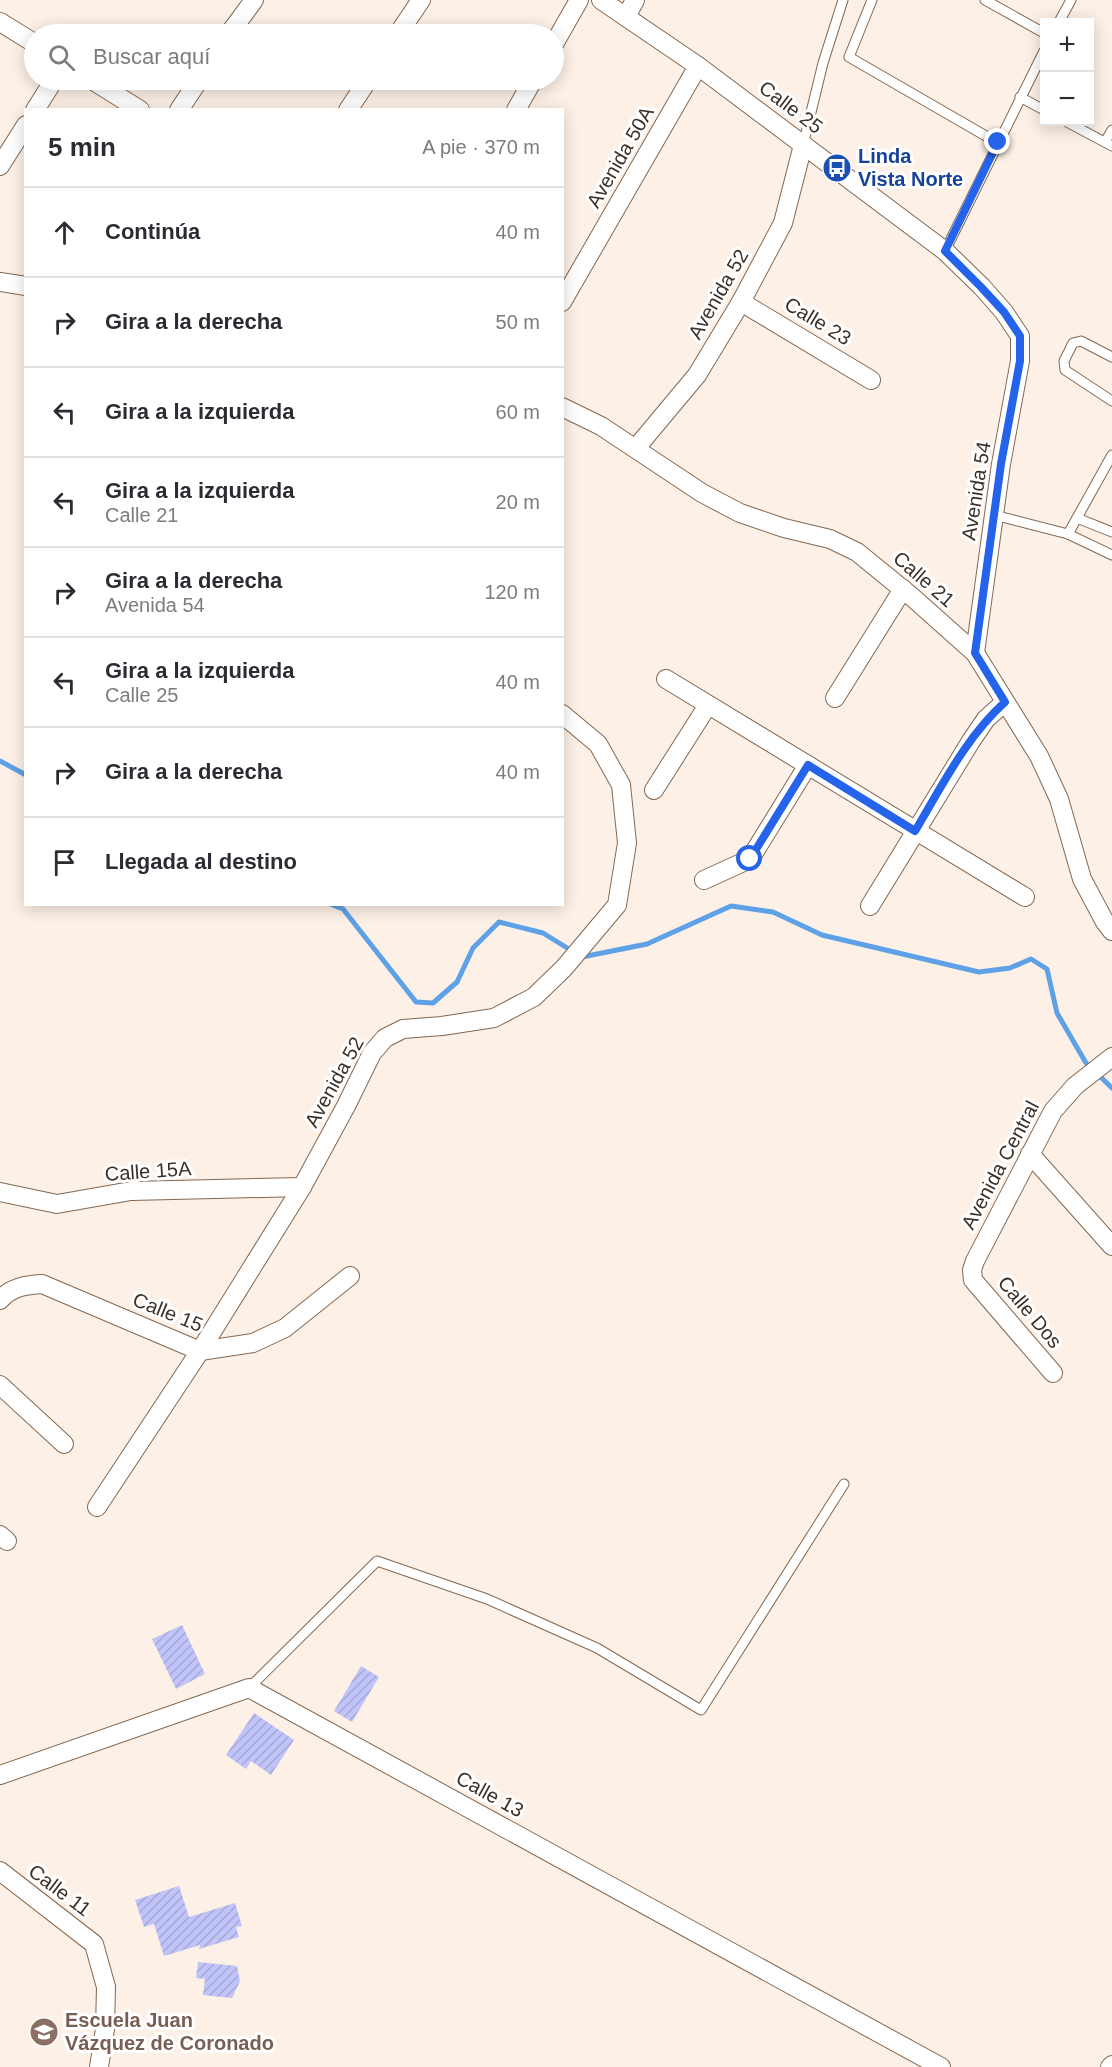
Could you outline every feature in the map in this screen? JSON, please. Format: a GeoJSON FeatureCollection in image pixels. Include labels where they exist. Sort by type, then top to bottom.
{"type":"FeatureCollection","features":[{"type":"Feature","properties":{"kind":"street"},"geometry":{"type":"LineString","coordinates":[[237,24],[254,0]]}},
{"type":"Feature","properties":{"kind":"street"},"geometry":{"type":"LineString","coordinates":[[405,24],[421,0]]}},
{"type":"Feature","properties":{"kind":"street"},"geometry":{"type":"LineString","coordinates":[[564,26],[579,0]]}},
{"type":"Feature","properties":{"kind":"street","name":"Calle 25"},"geometry":{"type":"LineString","coordinates":[[601,0],[698,66],[945,251],[989,296],[1020,336]]}},
{"type":"Feature","properties":{"kind":"street"},"geometry":{"type":"LineString","coordinates":[[626,17],[635,0]]}},
{"type":"Feature","properties":{"kind":"street"},"geometry":{"type":"LineString","coordinates":[[0,21],[24,37]]}},
{"type":"Feature","properties":{"kind":"street","name":"Avenida 50A"},"geometry":{"type":"LineString","coordinates":[[564,299],[698,66]]}},
{"type":"Feature","properties":{"kind":"street"},"geometry":{"type":"LineString","coordinates":[[36,108],[48,90]]}},
{"type":"Feature","properties":{"kind":"street"},"geometry":{"type":"LineString","coordinates":[[108,90],[137,108]]}},
{"type":"Feature","properties":{"kind":"street"},"geometry":{"type":"LineString","coordinates":[[180,108],[192,90]]}},
{"type":"Feature","properties":{"kind":"street"},"geometry":{"type":"LineString","coordinates":[[349,108],[361,90]]}},
{"type":"Feature","properties":{"kind":"street"},"geometry":{"type":"LineString","coordinates":[[517,108],[527,90]]}},
{"type":"Feature","properties":{"kind":"street"},"geometry":{"type":"LineString","coordinates":[[0,166],[24,128]]}},
{"type":"Feature","properties":{"kind":"street","name":"Avenida 52"},"geometry":{"type":"LineString","coordinates":[[636,448],[697,375],[741,302],[783,223],[803,145]]}},
{"type":"Feature","properties":{"kind":"street"},"geometry":{"type":"LineString","coordinates":[[0,282],[24,286]]}},
{"type":"Feature","properties":{"kind":"street","name":"Calle 23"},"geometry":{"type":"LineString","coordinates":[[741,302],[872,380]]}},
{"type":"Feature","properties":{"kind":"street","name":"Avenida 54"},"geometry":{"type":"LineString","coordinates":[[975,653],[994,515],[1020,361],[1020,336]]}},
{"type":"Feature","properties":{"kind":"street","name":"Calle 21"},"geometry":{"type":"LineString","coordinates":[[564,408],[601,426],[702,493],[740,513],[784,528],[830,539],[857,552],[903,589],[975,653],[1039,756],[1059,799],[1082,879],[1112,931]]}},
{"type":"Feature","properties":{"kind":"street"},"geometry":{"type":"LineString","coordinates":[[835,698],[903,589]]}},
{"type":"Feature","properties":{"kind":"street"},"geometry":{"type":"LineString","coordinates":[[666,679],[1025,897]]}},
{"type":"Feature","properties":{"kind":"street"},"geometry":{"type":"LineString","coordinates":[[870,906],[970,741],[986,719],[1005,702]]}},
{"type":"Feature","properties":{"kind":"street"},"geometry":{"type":"LineString","coordinates":[[654,790],[708,705]]}},
{"type":"Feature","properties":{"kind":"street","name":"Avenida 52"},"geometry":{"type":"LineString","coordinates":[[97,1507],[200,1351],[302,1187],[372,1053],[385,1038],[403,1029],[495,1018],[534,998],[564,968],[617,905],[627,843],[621,785],[598,744],[564,716]]}},
{"type":"Feature","properties":{"kind":"street"},"geometry":{"type":"LineString","coordinates":[[704,880],[750,859],[808,765]]}},
{"type":"Feature","properties":{"kind":"street","name":"Avenida Central"},"geometry":{"type":"LineString","coordinates":[[973,1280],[972,1270],[975,1261],[1053,1111],[1075,1086],[1110,1059]]}},
{"type":"Feature","properties":{"kind":"street"},"geometry":{"type":"LineString","coordinates":[[1030,1154],[1112,1246]]}},
{"type":"Feature","properties":{"kind":"street","name":"Calle 15A"},"geometry":{"type":"LineString","coordinates":[[0,1192],[57,1204],[131,1191],[302,1187]]}},
{"type":"Feature","properties":{"kind":"street","name":"Calle 15"},"geometry":{"type":"LineString","coordinates":[[0,1300],[6,1293],[25,1285],[42,1284],[200,1351],[254,1343],[285,1328],[350,1276]]}},
{"type":"Feature","properties":{"kind":"street","name":"Calle Dos"},"geometry":{"type":"LineString","coordinates":[[973,1280],[1053,1373]]}},
{"type":"Feature","properties":{"kind":"street"},"geometry":{"type":"LineString","coordinates":[[0,1385],[64,1444]]}},
{"type":"Feature","properties":{"kind":"street"},"geometry":{"type":"LineString","coordinates":[[0,1775],[249,1688]]}},
{"type":"Feature","properties":{"kind":"street","name":"Calle 13"},"geometry":{"type":"LineString","coordinates":[[249,1688],[941,2067]]}},
{"type":"Feature","properties":{"kind":"street","name":"Calle 11"},"geometry":{"type":"LineString","coordinates":[[0,1871],[94,1944],[106,1987],[105,2029],[99,2067]]}},
{"type":"Feature","properties":{"kind":"lane"},"geometry":{"type":"LineString","coordinates":[[803,145],[822,63],[843,0]]}},
{"type":"Feature","properties":{"kind":"lane"},"geometry":{"type":"LineString","coordinates":[[872,0],[849,57],[998,142]]}},
{"type":"Feature","properties":{"kind":"lane"},"geometry":{"type":"LineString","coordinates":[[985,0],[1040,31]]}},
{"type":"Feature","properties":{"kind":"lane"},"geometry":{"type":"LineString","coordinates":[[1061,18],[1071,0]]}},
{"type":"Feature","properties":{"kind":"lane"},"geometry":{"type":"LineString","coordinates":[[945,251],[1040,59]]}},
{"type":"Feature","properties":{"kind":"lane"},"geometry":{"type":"LineString","coordinates":[[1020,97],[1040,108]]}},
{"type":"Feature","properties":{"kind":"lane"},"geometry":{"type":"LineString","coordinates":[[1074,126],[1108,144],[1112,130]]}},
{"type":"Feature","properties":{"kind":"lane"},"geometry":{"type":"LineString","coordinates":[[1112,357],[1081,341],[1073,343],[1064,361],[1065,370],[1112,401]]}},
{"type":"Feature","properties":{"kind":"lane"},"geometry":{"type":"LineString","coordinates":[[1068,534],[1112,455]]}},
{"type":"Feature","properties":{"kind":"lane"},"geometry":{"type":"LineString","coordinates":[[994,515],[1068,534],[1112,555]]}},
{"type":"Feature","properties":{"kind":"lane"},"geometry":{"type":"LineString","coordinates":[[1077,518],[1112,532]]}},
{"type":"Feature","properties":{"kind":"lane"},"geometry":{"type":"LineString","coordinates":[[249,1688],[378,1561],[487,1599],[597,1648],[701,1710],[844,1484]]}},
{"type":"Feature","properties":{"kind":"building"},"geometry":{"type":"Polygon","coordinates":[[[182,1625],[205,1674],[176,1689],[152,1639],[182,1625]]]}},
{"type":"Feature","properties":{"kind":"building"},"geometry":{"type":"Polygon","coordinates":[[[361,1666],[379,1677],[352,1722],[334,1711],[361,1666]]]}},
{"type":"Feature","properties":{"kind":"building"},"geometry":{"type":"Polygon","coordinates":[[[254,1713],[294,1740],[271,1775],[251,1761],[246,1769],[226,1755],[254,1713]]]}},
{"type":"Feature","properties":{"kind":"building"},"geometry":{"type":"Polygon","coordinates":[[[179,1886],[189,1917],[235,1903],[242,1926],[236,1927],[239,1937],[199,1949],[200,1945],[164,1956],[154,1924],[144,1927],[135,1900],[179,1886]]]}},
{"type":"Feature","properties":{"kind":"building"},"geometry":{"type":"Polygon","coordinates":[[[198,1962],[237,1966],[240,1981],[232,1998],[203,1995],[205,1979],[196,1978],[198,1962]]]}},
{"type":"Feature","properties":{"kind":"waterway"},"geometry":{"type":"LineString","coordinates":[[0,761],[24,774]]}},
{"type":"Feature","properties":{"kind":"waterway"},"geometry":{"type":"LineString","coordinates":[[335,906],[343,909],[416,1002],[433,1003],[457,982],[473,948],[499,922],[543,933],[572,951]]}},
{"type":"Feature","properties":{"kind":"waterway"},"geometry":{"type":"LineString","coordinates":[[580,956],[647,944],[731,906],[773,912],[822,935],[979,972],[1010,968],[1031,959],[1047,969],[1057,1013],[1086,1063],[1112,1088]]}},
{"type":"Feature","properties":{"kind":"place","name":"Linda Vista Norte"},"geometry":{"type":"Point","coordinates":[837,168]}},
{"type":"Feature","properties":{"kind":"place","name":"Escuela Juan Vázquez de Coronado"},"geometry":{"type":"Point","coordinates":[44,2032]}},
{"type":"Feature","properties":{"kind":"route"},"geometry":{"type":"LineString","coordinates":[[750,859],[808,765],[915,831],[970,741],[986,719],[1005,702],[975,653],[1001,464],[1020,361],[1020,336],[1004,312],[945,251],[998,142]]}}]}
